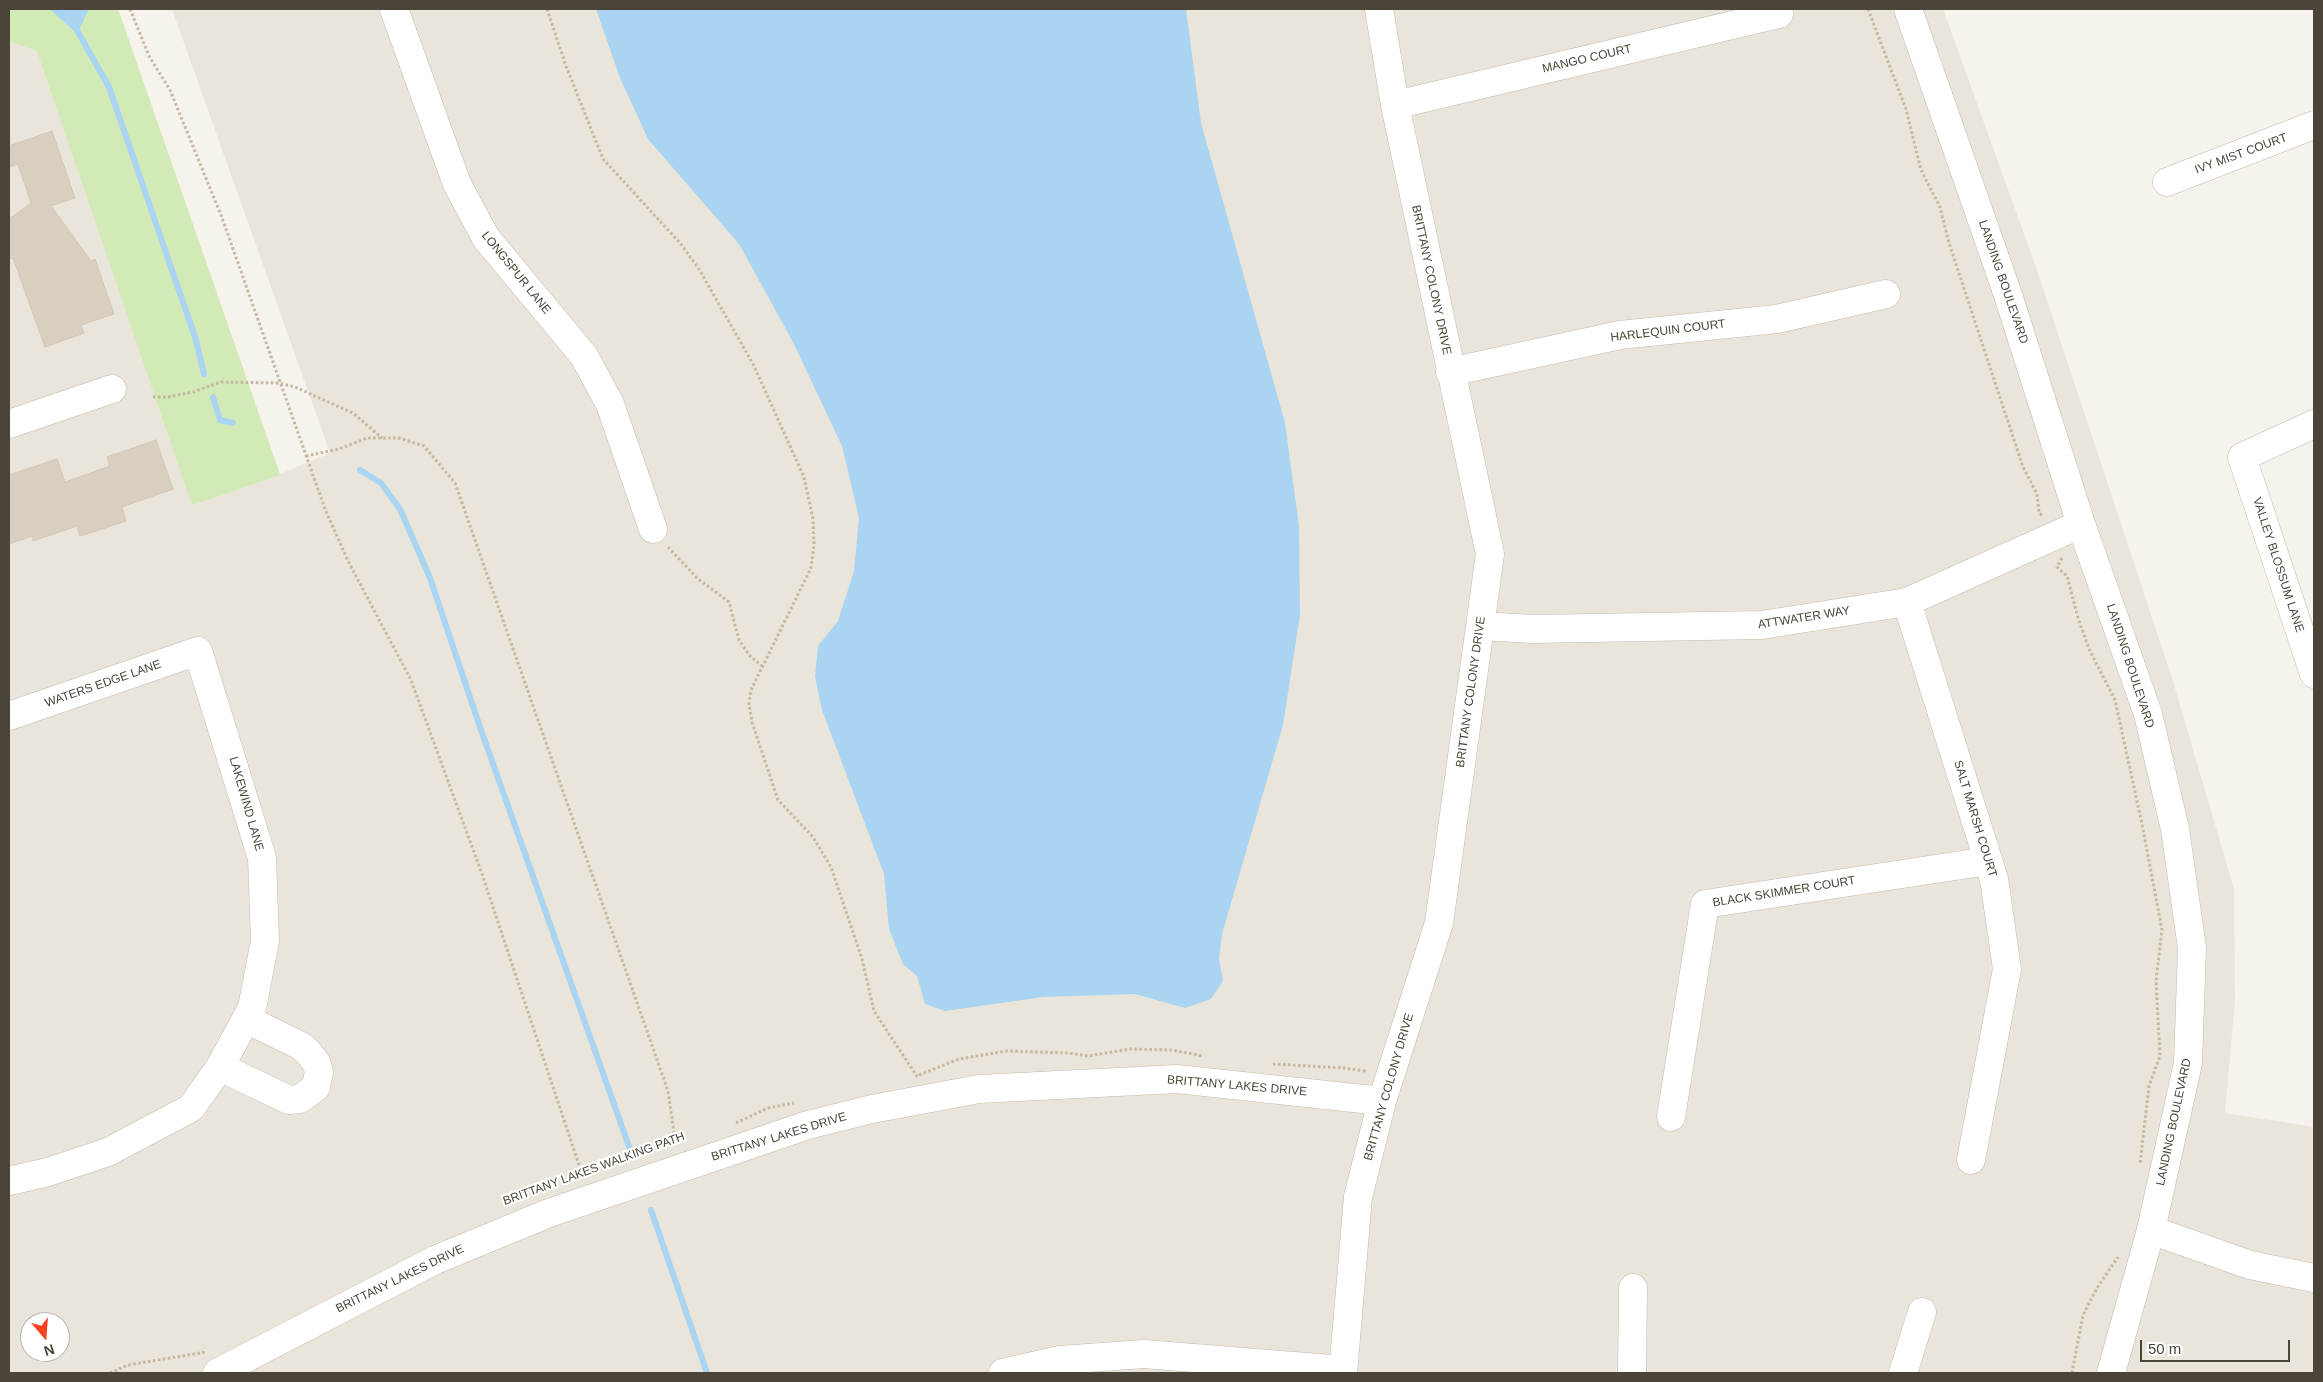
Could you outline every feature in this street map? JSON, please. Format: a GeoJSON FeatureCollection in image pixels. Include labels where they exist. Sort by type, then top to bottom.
{"type":"FeatureCollection","features":[{"type":"Feature","properties":{"kind":"street","name":"LONGSPUR LANE"},"geometry":{"type":"LineString","coordinates":[[394,9],[457,184],[486,238],[584,356],[610,404],[653,529]]}},
{"type":"Feature","properties":{"kind":"street","name":"BRITTANY COLONY DRIVE"},"geometry":{"type":"LineString","coordinates":[[1343,1372],[1358,1197],[1372,1100],[1439,923],[1490,554],[1450,372],[1396,105],[1379,9]]}},
{"type":"Feature","properties":{"kind":"street","name":"LANDING BOULEVARD"},"geometry":{"type":"LineString","coordinates":[[1908,9],[2008,295],[2081,524],[2148,714],[2175,829],[2192,948],[2188,1063],[2151,1230],[2111,1373]]}},
{"type":"Feature","properties":{"kind":"street","name":"MANGO COURT"},"geometry":{"type":"LineString","coordinates":[[1396,105],[1779,14]]}},
{"type":"Feature","properties":{"kind":"street","name":"IVY MIST COURT"},"geometry":{"type":"LineString","coordinates":[[2167,182],[2314,125]]}},
{"type":"Feature","properties":{"kind":"street","name":"HARLEQUIN COURT"},"geometry":{"type":"LineString","coordinates":[[1450,372],[1620,335],[1777,319],[1886,294]]}},
{"type":"Feature","properties":{"kind":"street"},"geometry":{"type":"LineString","coordinates":[[9,424],[112,389]]}},
{"type":"Feature","properties":{"kind":"street","name":"VALLEY BLOSSUM LANE"},"geometry":{"type":"LineString","coordinates":[[2314,424],[2242,457],[2314,674]]}},
{"type":"Feature","properties":{"kind":"street","name":"ATTWATER WAY"},"geometry":{"type":"LineString","coordinates":[[1480,626],[1533,629],[1762,625],[1907,602],[2081,524]]}},
{"type":"Feature","properties":{"kind":"street","name":"SALT MARSH COURT"},"geometry":{"type":"LineString","coordinates":[[1907,602],[1994,879],[2007,970],[1971,1160]]}},
{"type":"Feature","properties":{"kind":"street","name":"WATERS EDGE LANE"},"geometry":{"type":"LineString","coordinates":[[9,716],[198,651]]}},
{"type":"Feature","properties":{"kind":"street","name":"LAKEWIND LANE"},"geometry":{"type":"LineString","coordinates":[[9,1181],[48,1172],[108,1152],[191,1108],[220,1067],[252,1008],[265,941],[262,858],[198,651]]}},
{"type":"Feature","properties":{"kind":"street","name":"BLACK SKIMMER COURT"},"geometry":{"type":"LineString","coordinates":[[1671,1117],[1705,904],[1988,861]]}},
{"type":"Feature","properties":{"kind":"street"},"geometry":{"type":"LineString","coordinates":[[220,1067],[289,1100],[300,1099],[316,1087],[319,1072],[317,1064],[308,1052],[246,1019]]}},
{"type":"Feature","properties":{"kind":"street","name":"BRITTANY LAKES DRIVE"},"geometry":{"type":"LineString","coordinates":[[213,1362],[435,1260],[549,1213],[808,1125],[872,1109],[923,1087],[978,1089],[1177,1079],[1372,1100]]}},
{"type":"Feature","properties":{"kind":"street"},"geometry":{"type":"LineString","coordinates":[[2151,1230],[2250,1265],[2314,1278]]}},
{"type":"Feature","properties":{"kind":"street"},"geometry":{"type":"LineString","coordinates":[[1632,1373],[1633,1288]]}},
{"type":"Feature","properties":{"kind":"street"},"geometry":{"type":"LineString","coordinates":[[1903,1373],[1922,1312]]}},
{"type":"Feature","properties":{"kind":"street"},"geometry":{"type":"LineString","coordinates":[[1003,1373],[1060,1360],[1144,1354],[1343,1372]]}},
{"type":"Feature","properties":{"kind":"path"},"geometry":{"type":"LineString","coordinates":[[130,9],[149,56],[170,90],[221,215],[325,510],[348,561],[411,680],[482,874],[585,1183]]}},
{"type":"Feature","properties":{"kind":"path"},"geometry":{"type":"LineString","coordinates":[[547,9],[566,66],[603,159],[680,243],[699,269],[753,364],[804,477],[813,519],[814,545],[811,568],[751,690],[749,704],[768,776],[778,800],[813,837],[831,867],[862,960],[874,1011],[923,1087]]}},
{"type":"Feature","properties":{"kind":"path"},"geometry":{"type":"LineString","coordinates":[[1868,9],[1906,110],[1921,170],[1940,207],[1949,243],[2023,467],[2037,494],[2038,513],[2049,518],[2063,555],[2057,567],[2067,576],[2078,618],[2089,649],[2115,700],[2140,814],[2162,930],[2156,981],[2160,1056],[2149,1086],[2138,1172]]}},
{"type":"Feature","properties":{"kind":"path"},"geometry":{"type":"LineString","coordinates":[[153,397],[168,397],[193,392],[221,382],[279,383],[295,387],[353,414],[383,438]]}},
{"type":"Feature","properties":{"kind":"path"},"geometry":{"type":"LineString","coordinates":[[306,456],[339,449],[367,438],[383,438]]}},
{"type":"Feature","properties":{"kind":"path","name":"BRITTANY LAKES WALKING PATH"},"geometry":{"type":"LineString","coordinates":[[383,438],[399,438],[424,446],[456,483],[668,1091],[676,1150],[685,1146]]}},
{"type":"Feature","properties":{"kind":"path"},"geometry":{"type":"LineString","coordinates":[[653,529],[680,561],[729,602],[739,640],[749,655],[762,666]]}},
{"type":"Feature","properties":{"kind":"path"},"geometry":{"type":"LineString","coordinates":[[923,1087],[959,1059],[1007,1051],[1069,1053],[1088,1056],[1130,1049],[1163,1049],[1206,1057]]}},
{"type":"Feature","properties":{"kind":"path"},"geometry":{"type":"LineString","coordinates":[[1270,1063],[1365,1071],[1366,1082],[1372,1100]]}},
{"type":"Feature","properties":{"kind":"path"},"geometry":{"type":"LineString","coordinates":[[910,1078],[923,1087]]}},
{"type":"Feature","properties":{"kind":"path"},"geometry":{"type":"LineString","coordinates":[[734,1123],[768,1108],[797,1102]]}},
{"type":"Feature","properties":{"kind":"path"},"geometry":{"type":"LineString","coordinates":[[2072,1373],[2083,1315],[2097,1288],[2123,1250]]}},
{"type":"Feature","properties":{"kind":"path"},"geometry":{"type":"LineString","coordinates":[[110,1373],[128,1365],[213,1362]]}},
{"type":"Feature","properties":{"kind":"shaded area"},"geometry":{"type":"Polygon","coordinates":[[[9,9],[118,9],[280,474],[330,453],[172,9],[1943,9],[2036,267],[2172,678],[2234,889],[2235,1000],[2225,1113],[2314,1127],[2314,1373],[9,1373],[9,9]]]}},
{"type":"Feature","properties":{"kind":"green space"},"geometry":{"type":"Polygon","coordinates":[[[9,9],[118,9],[280,475],[192,505],[37,51],[9,41],[9,9]]]}},
{"type":"Feature","properties":{"kind":"water"},"geometry":{"type":"Polygon","coordinates":[[[50,9],[87,9],[88,11],[77,34],[50,9]]]}},
{"type":"Feature","properties":{"kind":"water"},"geometry":{"type":"Polygon","coordinates":[[[596,9],[1186,9],[1201,123],[1285,423],[1299,526],[1300,615],[1283,725],[1222,934],[1219,959],[1223,981],[1211,999],[1185,1008],[1135,994],[1043,997],[945,1011],[925,1004],[917,976],[903,964],[889,929],[884,874],[822,710],[815,677],[818,646],[838,621],[854,571],[859,518],[842,446],[793,342],[739,244],[648,139],[620,78],[596,9]]]}},
{"type":"Feature","properties":{"kind":"building"},"geometry":{"type":"Polygon","coordinates":[[[52,131],[75,198],[51,206],[91,261],[95,259],[114,314],[81,325],[84,333],[45,347],[13,258],[9,259],[9,219],[31,203],[18,164],[9,167],[9,146],[52,131]]]}},
{"type":"Feature","properties":{"kind":"building"},"geometry":{"type":"Polygon","coordinates":[[[156,440],[173,489],[122,507],[126,521],[80,536],[77,526],[33,541],[32,536],[9,544],[9,475],[57,459],[65,482],[110,466],[107,457],[156,440]]]}},
{"type":"Feature","properties":{"kind":"waterway"},"geometry":{"type":"LineString","coordinates":[[74,25],[109,87],[195,337],[204,374]]}},
{"type":"Feature","properties":{"kind":"waterway"},"geometry":{"type":"LineString","coordinates":[[213,397],[220,420],[233,423]]}},
{"type":"Feature","properties":{"kind":"waterway"},"geometry":{"type":"LineString","coordinates":[[360,470],[381,483],[400,509],[430,578],[481,730],[631,1152]]}},
{"type":"Feature","properties":{"kind":"waterway"},"geometry":{"type":"LineString","coordinates":[[651,1210],[707,1373]]}}]}
